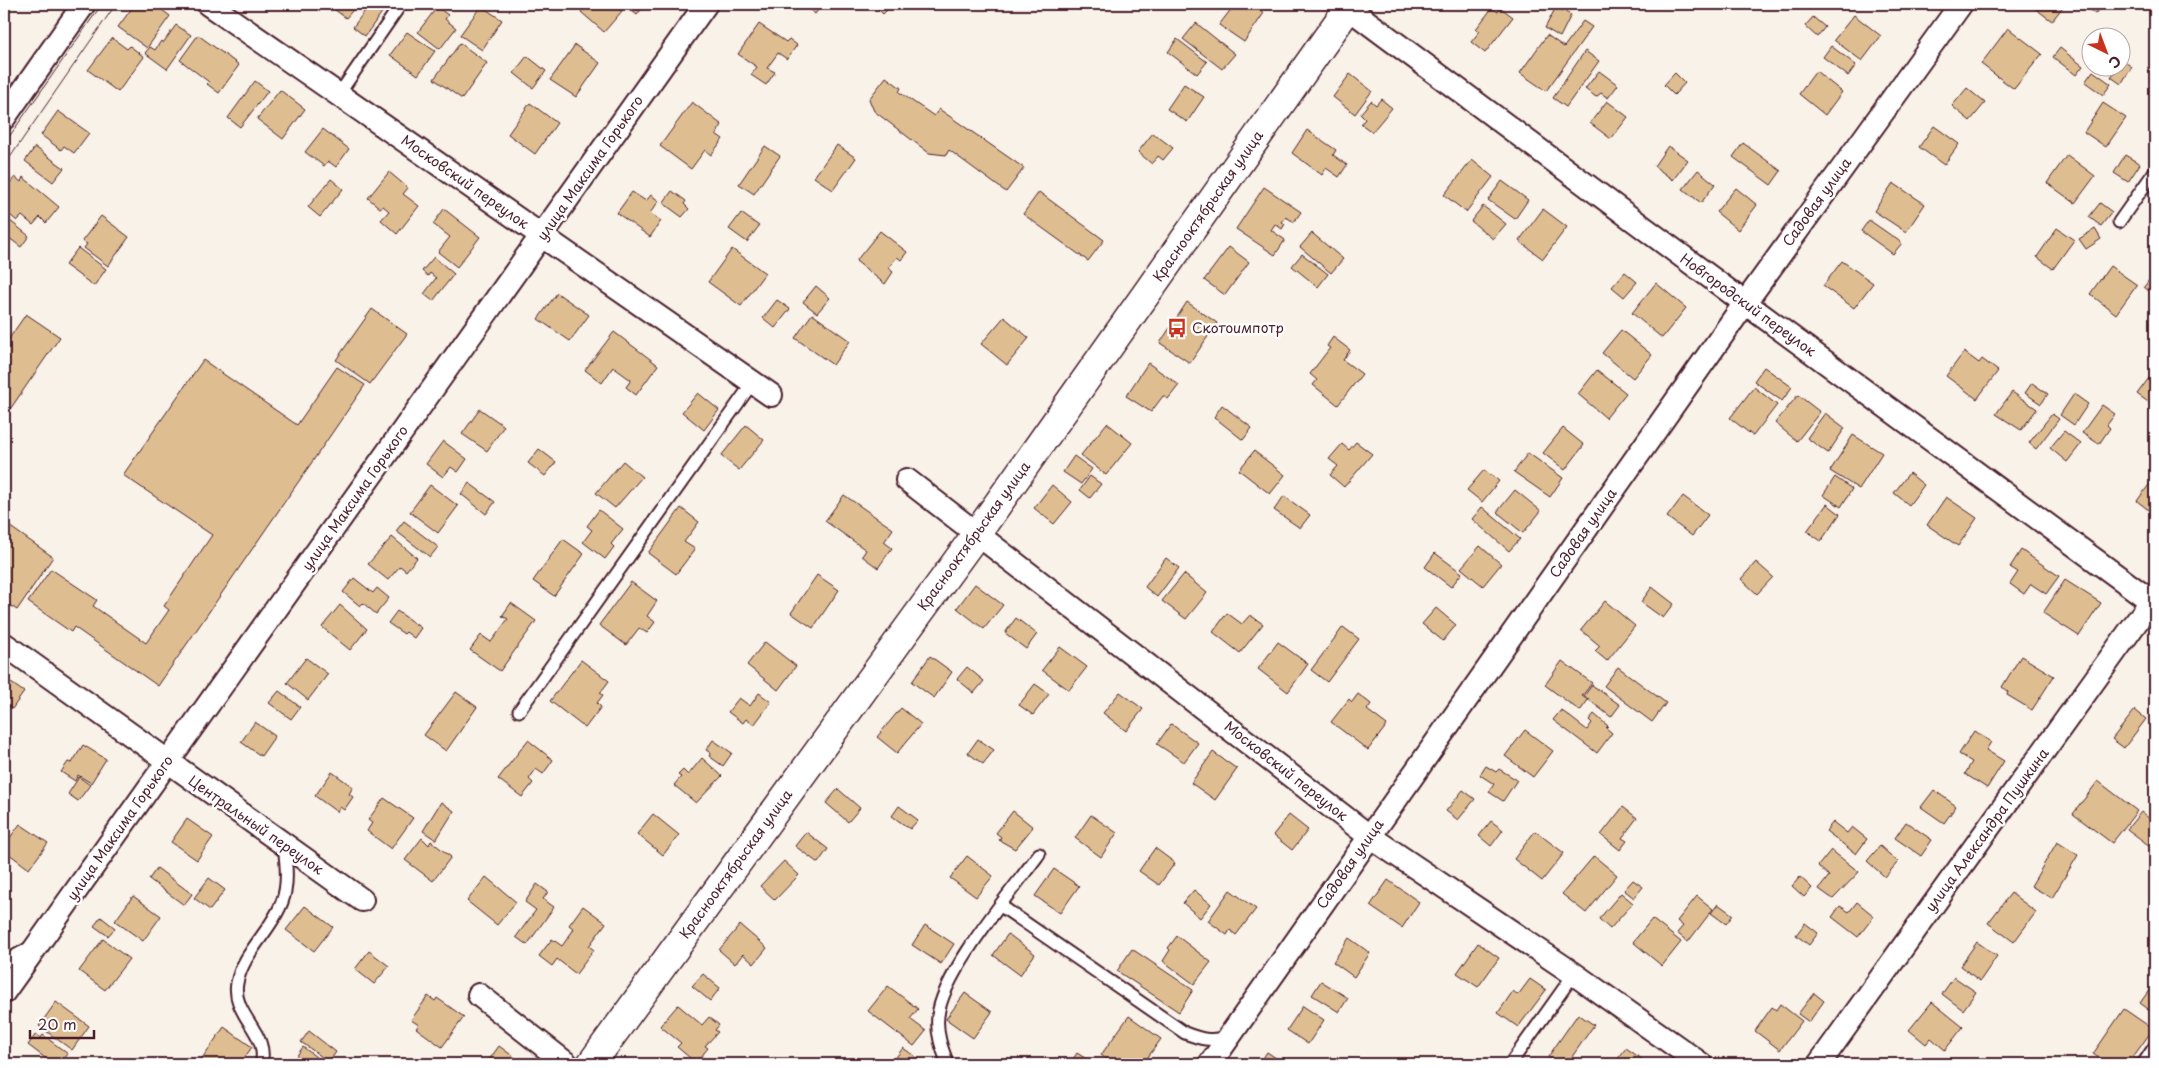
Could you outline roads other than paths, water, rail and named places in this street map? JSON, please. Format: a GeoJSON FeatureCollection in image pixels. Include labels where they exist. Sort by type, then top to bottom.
{"type":"FeatureCollection","features":[{"type":"Feature","properties":{"kind":"main road","name":"Краснооктябрьская улица"},"geometry":{"type":"LineString","coordinates":[[591,1064],[978,532],[1348,5]]}},
{"type":"Feature","properties":{"kind":"street"},"geometry":{"type":"LineString","coordinates":[[4,118],[84,4]]}},
{"type":"Feature","properties":{"kind":"street","name":"Московский переулок"},"geometry":{"type":"LineString","coordinates":[[208,4],[771,395]]}},
{"type":"Feature","properties":{"kind":"street","name":"улица Максима Горького"},"geometry":{"type":"LineString","coordinates":[[4,992],[706,4]]}},
{"type":"Feature","properties":{"kind":"street","name":"Садовая улица"},"geometry":{"type":"LineString","coordinates":[[1210,1064],[1745,303],[1961,4]]}},
{"type":"Feature","properties":{"kind":"street","name":"Новгородский переулок"},"geometry":{"type":"LineString","coordinates":[[1348,5],[1745,303],[2154,600]]}},
{"type":"Feature","properties":{"kind":"street","name":"Московский переулок"},"geometry":{"type":"LineString","coordinates":[[907,480],[978,532],[1369,836],[1574,974],[1701,1064]]}},
{"type":"Feature","properties":{"kind":"street","name":"улица Александра Пушкина"},"geometry":{"type":"LineString","coordinates":[[1819,1064],[2154,600]]}},
{"type":"Feature","properties":{"kind":"street","name":"Центральный переулок"},"geometry":{"type":"LineString","coordinates":[[4,644],[362,900]]}},
{"type":"Feature","properties":{"kind":"street"},"geometry":{"type":"LineString","coordinates":[[479,995],[568,1064]]}},
{"type":"Feature","properties":{"kind":"lane"},"geometry":{"type":"LineString","coordinates":[[339,94],[401,4]]}},
{"type":"Feature","properties":{"kind":"lane"},"geometry":{"type":"LineString","coordinates":[[2119,222],[2155,171]]}},
{"type":"Feature","properties":{"kind":"lane"},"geometry":{"type":"LineString","coordinates":[[519,711],[753,382]]}},
{"type":"Feature","properties":{"kind":"lane"},"geometry":{"type":"LineString","coordinates":[[261,1064],[262,1046],[242,1012],[236,993],[243,967],[282,902],[286,886],[284,845]]}},
{"type":"Feature","properties":{"kind":"lane"},"geometry":{"type":"LineString","coordinates":[[948,1064],[938,1028],[938,1016],[943,992],[972,946],[1040,854]]}},
{"type":"Feature","properties":{"kind":"lane"},"geometry":{"type":"LineString","coordinates":[[1001,906],[1185,1033],[1213,1041],[1229,1037]]}},
{"type":"Feature","properties":{"kind":"lane"},"geometry":{"type":"LineString","coordinates":[[4,962],[39,942]]}},
{"type":"Feature","properties":{"kind":"lane"},"geometry":{"type":"LineString","coordinates":[[1510,1064],[1574,974]]}},
{"type":"Feature","properties":{"kind":"lane"},"geometry":{"type":"LineString","coordinates":[[2142,1064],[2155,1046]]}},
{"type":"Feature","properties":{"kind":"tram line"},"geometry":{"type":"LineString","coordinates":[[4,144],[102,4]]}},
{"type":"Feature","properties":{"kind":"tram line"},"geometry":{"type":"LineString","coordinates":[[4,166],[116,4]]}},
{"type":"Feature","properties":{"kind":"place","name":"Скотоимпотр"},"geometry":{"type":"Point","coordinates":[1177,328]}}]}
